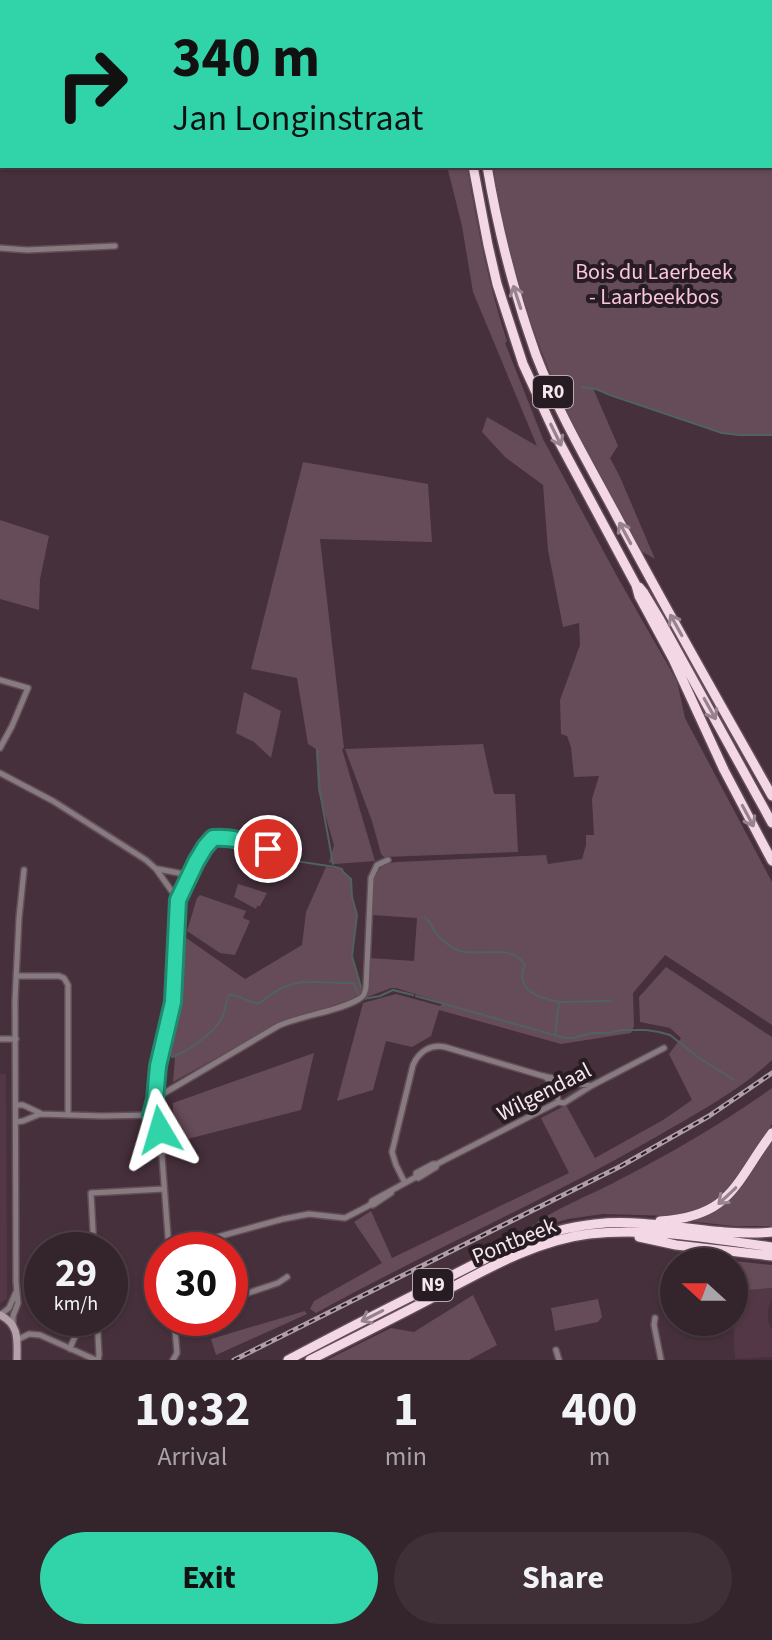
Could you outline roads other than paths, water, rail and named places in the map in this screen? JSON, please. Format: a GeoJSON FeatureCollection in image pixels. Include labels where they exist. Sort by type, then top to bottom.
{"type":"FeatureCollection","features":[{"type":"Feature","properties":{"kind":"highway","name":"R0"},"geometry":{"type":"LineString","coordinates":[[473,168],[497,284],[523,364],[557,438],[636,585],[644,593],[772,823]]}},
{"type":"Feature","properties":{"kind":"highway","name":"R0"},"geometry":{"type":"LineString","coordinates":[[487,168],[514,289],[537,357],[570,430],[772,796]]}},
{"type":"Feature","properties":{"kind":"highway"},"geometry":{"type":"LineString","coordinates":[[636,585],[724,770],[772,861]]}},
{"type":"Feature","properties":{"kind":"highway"},"geometry":{"type":"LineString","coordinates":[[636,1223],[688,1218],[723,1202],[736,1188],[772,1133]]}},
{"type":"Feature","properties":{"kind":"highway","name":"N9"},"geometry":{"type":"LineString","coordinates":[[288,1360],[491,1256],[546,1233],[595,1223],[636,1223],[720,1232],[772,1232]]}},
{"type":"Feature","properties":{"kind":"highway"},"geometry":{"type":"LineString","coordinates":[[628,1232],[639,1238],[676,1245],[772,1256]]}},
{"type":"Feature","properties":{"kind":"highway","name":"Pontbeek"},"geometry":{"type":"LineString","coordinates":[[310,1360],[526,1251],[569,1238],[628,1232],[772,1247]]}},
{"type":"Feature","properties":{"kind":"street"},"geometry":{"type":"LineString","coordinates":[[0,248],[27,250],[115,246]]}},
{"type":"Feature","properties":{"kind":"street"},"geometry":{"type":"LineString","coordinates":[[0,680],[28,688],[0,748]]}},
{"type":"Feature","properties":{"kind":"street"},"geometry":{"type":"LineString","coordinates":[[0,773],[53,801],[156,869],[178,900]]}},
{"type":"Feature","properties":{"kind":"street"},"geometry":{"type":"LineString","coordinates":[[168,1232],[160,1130],[151,1115],[158,1066],[173,1002],[178,900],[189,875],[213,838],[250,842],[285,856]]}},
{"type":"Feature","properties":{"kind":"street"},"geometry":{"type":"LineString","coordinates":[[155,1099],[278,1026],[364,995],[371,878],[377,865],[388,860]]}},
{"type":"Feature","properties":{"kind":"street"},"geometry":{"type":"LineString","coordinates":[[156,869],[189,875]]}},
{"type":"Feature","properties":{"kind":"street"},"geometry":{"type":"LineString","coordinates":[[17,1360],[17,1342],[12,1324],[18,1303],[16,976],[24,870]]}},
{"type":"Feature","properties":{"kind":"street"},"geometry":{"type":"LineString","coordinates":[[16,976],[59,976],[68,985],[68,1115]]}},
{"type":"Feature","properties":{"kind":"street"},"geometry":{"type":"LineString","coordinates":[[0,1039],[16,1039]]}},
{"type":"Feature","properties":{"kind":"street"},"geometry":{"type":"LineString","coordinates":[[405,1183],[392,1152],[413,1065],[423,1052],[434,1046],[591,1086]]}},
{"type":"Feature","properties":{"kind":"street","name":"Wilgendaal"},"geometry":{"type":"LineString","coordinates":[[238,1232],[309,1214],[345,1218],[388,1191],[418,1178],[437,1164],[558,1102],[564,1103],[664,1048]]}},
{"type":"Feature","properties":{"kind":"street"},"geometry":{"type":"LineString","coordinates":[[543,1076],[552,1085],[558,1102]]}},
{"type":"Feature","properties":{"kind":"street"},"geometry":{"type":"LineString","coordinates":[[16,1105],[23,1105],[40,1114]]}},
{"type":"Feature","properties":{"kind":"street"},"geometry":{"type":"LineString","coordinates":[[16,1122],[40,1114],[151,1115]]}},
{"type":"Feature","properties":{"kind":"street"},"geometry":{"type":"LineString","coordinates":[[93,1232],[91,1193],[164,1189]]}},
{"type":"Feature","properties":{"kind":"street"},"geometry":{"type":"LineString","coordinates":[[248,1293],[287,1277]]}},
{"type":"Feature","properties":{"kind":"street"},"geometry":{"type":"LineString","coordinates":[[12,1324],[0,1315],[9,1308],[16,1291]]}},
{"type":"Feature","properties":{"kind":"street"},"geometry":{"type":"LineString","coordinates":[[655,1318],[661,1360]]}},
{"type":"Feature","properties":{"kind":"street"},"geometry":{"type":"LineString","coordinates":[[17,1342],[29,1334],[40,1335],[97,1360],[97,1336]]}},
{"type":"Feature","properties":{"kind":"street"},"geometry":{"type":"LineString","coordinates":[[70,1349],[75,1336]]}},
{"type":"Feature","properties":{"kind":"street"},"geometry":{"type":"LineString","coordinates":[[173,1360],[177,1353],[176,1336]]}},
{"type":"Feature","properties":{"kind":"street"},"geometry":{"type":"LineString","coordinates":[[556,1350],[559,1360]]}},
{"type":"Feature","properties":{"kind":"waterway"},"geometry":{"type":"LineString","coordinates":[[582,387],[596,389],[722,433],[772,435]]}},
{"type":"Feature","properties":{"kind":"waterway"},"geometry":{"type":"LineString","coordinates":[[317,750],[320,792],[333,864]]}},
{"type":"Feature","properties":{"kind":"waterway"},"geometry":{"type":"LineString","coordinates":[[289,860],[342,869],[351,879],[357,915],[352,956],[361,987]]}},
{"type":"Feature","properties":{"kind":"waterway"},"geometry":{"type":"LineString","coordinates":[[424,917],[440,938],[457,950],[505,952],[519,958],[525,965],[523,981],[526,987],[537,995],[559,1002],[555,1035]]}},
{"type":"Feature","properties":{"kind":"waterway"},"geometry":{"type":"LineString","coordinates":[[172,1057],[213,1030],[222,1018],[230,994],[258,1004],[288,985],[315,982],[353,983],[359,995]]}},
{"type":"Feature","properties":{"kind":"waterway"},"geometry":{"type":"LineString","coordinates":[[363,999],[393,990],[413,995]]}},
{"type":"Feature","properties":{"kind":"waterway"},"geometry":{"type":"LineString","coordinates":[[416,996],[565,1038],[622,1030],[659,1032],[670,1035],[734,1080]]}},
{"type":"Feature","properties":{"kind":"waterway"},"geometry":{"type":"LineString","coordinates":[[561,1002],[611,1001]]}},
{"type":"Feature","properties":{"kind":"railway"},"geometry":{"type":"LineString","coordinates":[[234,1360],[621,1166],[709,1116],[772,1073]]}},
{"type":"Feature","properties":{"kind":"park label","name":"Bois du Laerbeek - Laarbeekbos"},"geometry":{"type":"Point","coordinates":[654,284]}}]}
